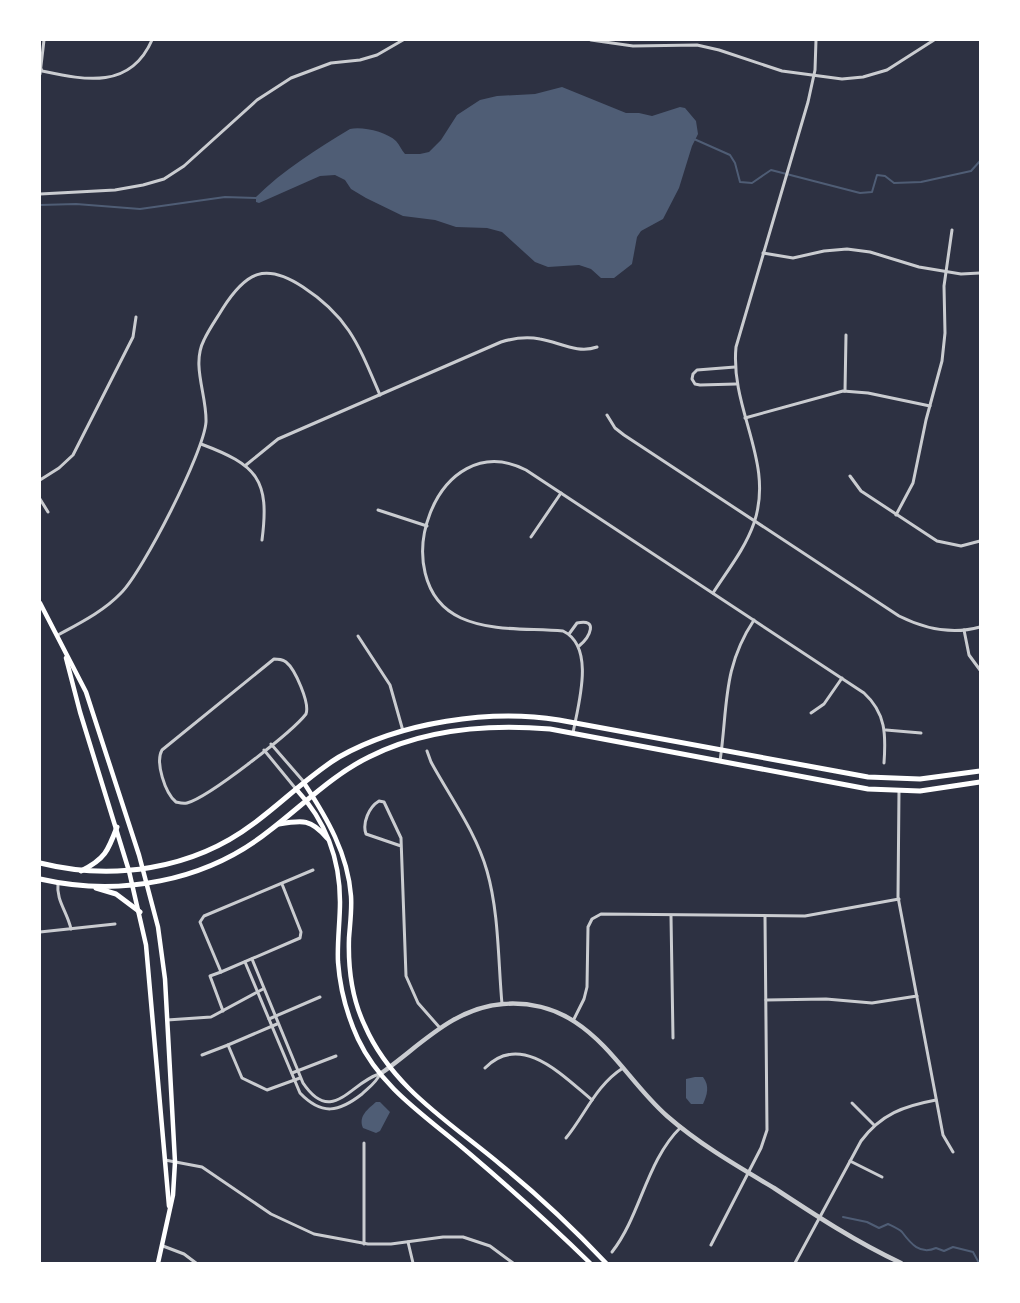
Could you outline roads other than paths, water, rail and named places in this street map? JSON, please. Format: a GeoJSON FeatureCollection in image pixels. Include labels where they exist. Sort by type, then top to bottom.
{"type":"FeatureCollection","features":[{"type":"Feature","properties":{"kind":"main road"},"geometry":{"type":"LineString","coordinates":[[40,603],[86,692],[144,869],[162,955],[175,1162],[173,1195],[158,1263]]}},
{"type":"Feature","properties":{"kind":"main road"},"geometry":{"type":"LineString","coordinates":[[64,648],[80,712],[117,827],[140,912],[149,966],[169,1207]]}},
{"type":"Feature","properties":{"kind":"main road"},"geometry":{"type":"LineString","coordinates":[[40,863],[80,871],[144,869],[174,862],[220,844],[251,826],[296,789],[342,756],[402,731],[454,721],[512,715],[575,722],[880,779],[920,779],[980,770]]}},
{"type":"Feature","properties":{"kind":"main road"},"geometry":{"type":"LineString","coordinates":[[40,879],[88,886],[133,885],[176,877],[212,865],[247,846],[278,824],[334,778],[368,757],[421,738],[465,730],[507,727],[550,729],[856,787],[899,791],[941,789],[980,782]]}},
{"type":"Feature","properties":{"kind":"main road"},"geometry":{"type":"LineString","coordinates":[[304,783],[335,834],[348,874],[352,903],[349,956],[355,999],[371,1041],[389,1068],[420,1100],[510,1172],[602,1262]]}},
{"type":"Feature","properties":{"kind":"main road"},"geometry":{"type":"LineString","coordinates":[[296,789],[323,824],[335,861],[340,889],[338,962],[342,990],[359,1041],[380,1074],[401,1097],[509,1187],[590,1263]]}},
{"type":"Feature","properties":{"kind":"main road"},"geometry":{"type":"LineString","coordinates":[[278,824],[306,822],[317,826],[327,838]]}},
{"type":"Feature","properties":{"kind":"main road"},"geometry":{"type":"LineString","coordinates":[[80,871],[93,865],[106,854],[117,827]]}},
{"type":"Feature","properties":{"kind":"main road"},"geometry":{"type":"LineString","coordinates":[[88,886],[116,894],[140,912]]}},
{"type":"Feature","properties":{"kind":"street"},"geometry":{"type":"LineString","coordinates":[[40,74],[44,40]]}},
{"type":"Feature","properties":{"kind":"street"},"geometry":{"type":"LineString","coordinates":[[41,69],[42,71],[81,79],[97,80],[112,76],[137,63],[152,40]]}},
{"type":"Feature","properties":{"kind":"street"},"geometry":{"type":"LineString","coordinates":[[40,194],[115,190],[143,186],[164,179],[184,166],[257,100],[291,78],[331,63],[360,60],[377,55],[403,40]]}},
{"type":"Feature","properties":{"kind":"street"},"geometry":{"type":"LineString","coordinates":[[591,40],[633,46],[682,42],[712,48],[774,69],[842,79],[874,74],[898,64],[934,40]]}},
{"type":"Feature","properties":{"kind":"street"},"geometry":{"type":"LineString","coordinates":[[713,593],[745,544],[755,521],[760,477],[736,384],[735,367],[739,333],[814,76],[816,40]]}},
{"type":"Feature","properties":{"kind":"street"},"geometry":{"type":"LineString","coordinates":[[896,515],[913,483],[944,349],[945,271],[952,230]]}},
{"type":"Feature","properties":{"kind":"street"},"geometry":{"type":"LineString","coordinates":[[763,253],[793,258],[833,250],[854,250],[919,267],[980,273]]}},
{"type":"Feature","properties":{"kind":"street"},"geometry":{"type":"LineString","coordinates":[[58,635],[108,604],[134,577],[201,444],[206,412],[199,360],[203,341],[238,287],[256,275],[272,273],[287,276],[325,302],[350,330],[380,395]]}},
{"type":"Feature","properties":{"kind":"street"},"geometry":{"type":"LineString","coordinates":[[40,480],[59,468],[76,450],[133,337],[136,317]]}},
{"type":"Feature","properties":{"kind":"street"},"geometry":{"type":"LineString","coordinates":[[846,336],[846,391]]}},
{"type":"Feature","properties":{"kind":"street"},"geometry":{"type":"LineString","coordinates":[[246,466],[278,439],[493,345],[511,339],[538,338],[587,350],[597,346]]}},
{"type":"Feature","properties":{"kind":"street"},"geometry":{"type":"LineString","coordinates":[[735,367],[697,370],[692,374],[692,379],[695,384],[700,385],[736,384]]}},
{"type":"Feature","properties":{"kind":"street"},"geometry":{"type":"LineString","coordinates":[[745,418],[825,394],[846,391],[868,393],[930,406]]}},
{"type":"Feature","properties":{"kind":"street"},"geometry":{"type":"LineString","coordinates":[[607,415],[615,428],[624,435],[899,616],[927,628],[964,630],[980,627]]}},
{"type":"Feature","properties":{"kind":"street"},"geometry":{"type":"LineString","coordinates":[[201,444],[225,452],[246,466],[254,476],[263,494],[265,510],[262,540]]}},
{"type":"Feature","properties":{"kind":"street"},"geometry":{"type":"LineString","coordinates":[[573,734],[582,675],[579,646],[569,634],[563,631],[482,625],[452,612],[438,598],[424,571],[422,547],[426,526],[438,497],[448,481],[464,469],[476,464],[496,462],[521,467],[864,693],[875,704],[886,730],[884,763]]}},
{"type":"Feature","properties":{"kind":"street"},"geometry":{"type":"LineString","coordinates":[[850,476],[861,491],[944,544],[961,546],[980,541]]}},
{"type":"Feature","properties":{"kind":"street"},"geometry":{"type":"LineString","coordinates":[[532,537],[561,493]]}},
{"type":"Feature","properties":{"kind":"street"},"geometry":{"type":"LineString","coordinates":[[40,499],[48,512]]}},
{"type":"Feature","properties":{"kind":"street"},"geometry":{"type":"LineString","coordinates":[[378,510],[426,526]]}},
{"type":"Feature","properties":{"kind":"street"},"geometry":{"type":"LineString","coordinates":[[720,761],[731,669],[739,645],[754,620]]}},
{"type":"Feature","properties":{"kind":"street"},"geometry":{"type":"LineString","coordinates":[[569,634],[577,622],[583,622],[588,625],[591,630],[589,636],[579,646]]}},
{"type":"Feature","properties":{"kind":"street"},"geometry":{"type":"LineString","coordinates":[[964,630],[969,655],[980,670]]}},
{"type":"Feature","properties":{"kind":"street"},"geometry":{"type":"LineString","coordinates":[[358,636],[390,685],[402,731]]}},
{"type":"Feature","properties":{"kind":"street"},"geometry":{"type":"LineString","coordinates":[[279,659],[290,667],[306,699],[308,709],[302,718],[264,750],[218,786],[184,804],[176,802],[170,796],[159,758],[166,747],[270,660],[279,659]]}},
{"type":"Feature","properties":{"kind":"street"},"geometry":{"type":"LineString","coordinates":[[811,713],[824,704],[842,678]]}},
{"type":"Feature","properties":{"kind":"street"},"geometry":{"type":"LineString","coordinates":[[886,730],[921,733]]}},
{"type":"Feature","properties":{"kind":"street"},"geometry":{"type":"LineString","coordinates":[[271,744],[304,783]]}},
{"type":"Feature","properties":{"kind":"street"},"geometry":{"type":"LineString","coordinates":[[264,750],[296,789]]}},
{"type":"Feature","properties":{"kind":"street"},"geometry":{"type":"LineString","coordinates":[[427,751],[431,762],[476,843],[487,870],[492,894],[502,1004]]}},
{"type":"Feature","properties":{"kind":"street"},"geometry":{"type":"LineString","coordinates":[[899,791],[899,899],[943,1135],[953,1152]]}},
{"type":"Feature","properties":{"kind":"street"},"geometry":{"type":"LineString","coordinates":[[401,846],[366,834],[365,820],[378,800],[384,802],[400,833],[401,846],[406,914],[406,976],[418,1003],[440,1028]]}},
{"type":"Feature","properties":{"kind":"street"},"geometry":{"type":"LineString","coordinates":[[221,972],[200,922],[204,916],[312,870]]}},
{"type":"Feature","properties":{"kind":"street"},"geometry":{"type":"LineString","coordinates":[[58,883],[57,897],[72,928]]}},
{"type":"Feature","properties":{"kind":"street"},"geometry":{"type":"LineString","coordinates":[[223,1011],[210,976],[300,938],[302,932],[282,884]]}},
{"type":"Feature","properties":{"kind":"street"},"geometry":{"type":"LineString","coordinates":[[574,1021],[586,993],[587,930],[592,919],[601,914],[765,917],[811,915],[899,899]]}},
{"type":"Feature","properties":{"kind":"street"},"geometry":{"type":"LineString","coordinates":[[671,916],[673,1038]]}},
{"type":"Feature","properties":{"kind":"street"},"geometry":{"type":"LineString","coordinates":[[711,1245],[761,1148],[767,1124],[765,917]]}},
{"type":"Feature","properties":{"kind":"street"},"geometry":{"type":"LineString","coordinates":[[40,932],[115,924]]}},
{"type":"Feature","properties":{"kind":"street"},"geometry":{"type":"LineString","coordinates":[[252,959],[300,1078],[310,1095],[329,1102],[340,1100],[371,1076],[380,1074],[389,1068],[440,1028],[475,1009],[502,1004],[528,1004],[545,1008],[574,1021],[595,1037],[653,1102],[681,1127],[820,1217],[895,1262],[901,1263]]}},
{"type":"Feature","properties":{"kind":"street"},"geometry":{"type":"LineString","coordinates":[[245,962],[300,1093],[306,1100],[323,1109],[333,1109],[349,1104],[376,1082],[380,1074]]}},
{"type":"Feature","properties":{"kind":"street"},"geometry":{"type":"LineString","coordinates":[[167,1020],[211,1016],[223,1011],[240,999],[263,989]]}},
{"type":"Feature","properties":{"kind":"street"},"geometry":{"type":"LineString","coordinates":[[766,1000],[826,999],[872,1003],[917,996]]}},
{"type":"Feature","properties":{"kind":"street"},"geometry":{"type":"LineString","coordinates":[[269,1019],[320,997]]}},
{"type":"Feature","properties":{"kind":"street"},"geometry":{"type":"LineString","coordinates":[[202,1055],[277,1024]]}},
{"type":"Feature","properties":{"kind":"street"},"geometry":{"type":"LineString","coordinates":[[228,1045],[242,1078],[246,1081],[266,1090],[300,1078]]}},
{"type":"Feature","properties":{"kind":"street"},"geometry":{"type":"LineString","coordinates":[[485,1068],[493,1060],[503,1055],[528,1056],[550,1066],[592,1100]]}},
{"type":"Feature","properties":{"kind":"street"},"geometry":{"type":"LineString","coordinates":[[292,1074],[336,1056]]}},
{"type":"Feature","properties":{"kind":"street"},"geometry":{"type":"LineString","coordinates":[[566,1138],[611,1076],[622,1068]]}},
{"type":"Feature","properties":{"kind":"street"},"geometry":{"type":"LineString","coordinates":[[795,1263],[861,1141],[874,1125],[895,1111],[936,1100]]}},
{"type":"Feature","properties":{"kind":"street"},"geometry":{"type":"LineString","coordinates":[[852,1102],[874,1125]]}},
{"type":"Feature","properties":{"kind":"street"},"geometry":{"type":"LineString","coordinates":[[612,1252],[628,1228],[641,1195],[670,1138],[681,1127]]}},
{"type":"Feature","properties":{"kind":"street"},"geometry":{"type":"LineString","coordinates":[[364,1143],[364,1244]]}},
{"type":"Feature","properties":{"kind":"street"},"geometry":{"type":"LineString","coordinates":[[165,1160],[196,1165],[210,1171],[271,1214],[303,1230],[339,1241],[364,1244],[463,1237],[490,1246],[512,1263]]}},
{"type":"Feature","properties":{"kind":"street"},"geometry":{"type":"LineString","coordinates":[[850,1161],[882,1177]]}},
{"type":"Feature","properties":{"kind":"street"},"geometry":{"type":"LineString","coordinates":[[408,1242],[413,1263]]}},
{"type":"Feature","properties":{"kind":"street"},"geometry":{"type":"LineString","coordinates":[[163,1246],[184,1254],[196,1263]]}},
{"type":"Feature","properties":{"kind":"water"},"geometry":{"type":"Polygon","coordinates":[[[562,87],[626,113],[652,116],[680,107],[685,108],[696,121],[698,134],[692,146],[679,188],[663,219],[641,231],[637,237],[632,264],[614,278],[601,278],[591,269],[579,265],[548,267],[535,262],[502,232],[487,228],[456,227],[435,220],[403,216],[351,189],[345,180],[335,175],[320,176],[259,203],[256,202],[256,197],[277,178],[313,152],[350,129],[361,128],[381,132],[396,141],[405,154],[420,154],[429,152],[441,140],[457,115],[480,100],[497,96],[535,94],[562,87]]]}},
{"type":"Feature","properties":{"kind":"water"},"geometry":{"type":"Polygon","coordinates":[[[703,1077],[707,1084],[707,1094],[703,1104],[691,1104],[686,1098],[686,1079],[703,1077]]]}},
{"type":"Feature","properties":{"kind":"water"},"geometry":{"type":"Polygon","coordinates":[[[376,1102],[380,1102],[390,1112],[380,1131],[376,1133],[363,1128],[362,1120],[365,1113],[376,1102]]]}},
{"type":"Feature","properties":{"kind":"waterway"},"geometry":{"type":"LineString","coordinates":[[694,139],[730,155],[735,163],[740,182],[752,183],[771,170],[860,193],[872,192],[877,175],[885,176],[894,183],[921,182],[971,171],[980,161]]}},
{"type":"Feature","properties":{"kind":"waterway"},"geometry":{"type":"LineString","coordinates":[[40,205],[76,204],[140,209],[225,197],[256,198]]}},
{"type":"Feature","properties":{"kind":"waterway"},"geometry":{"type":"LineString","coordinates":[[843,1217],[867,1222],[879,1228],[888,1224],[901,1231],[912,1244],[921,1249],[930,1250],[936,1248],[944,1251],[953,1247],[973,1252],[979,1263]]}}]}
